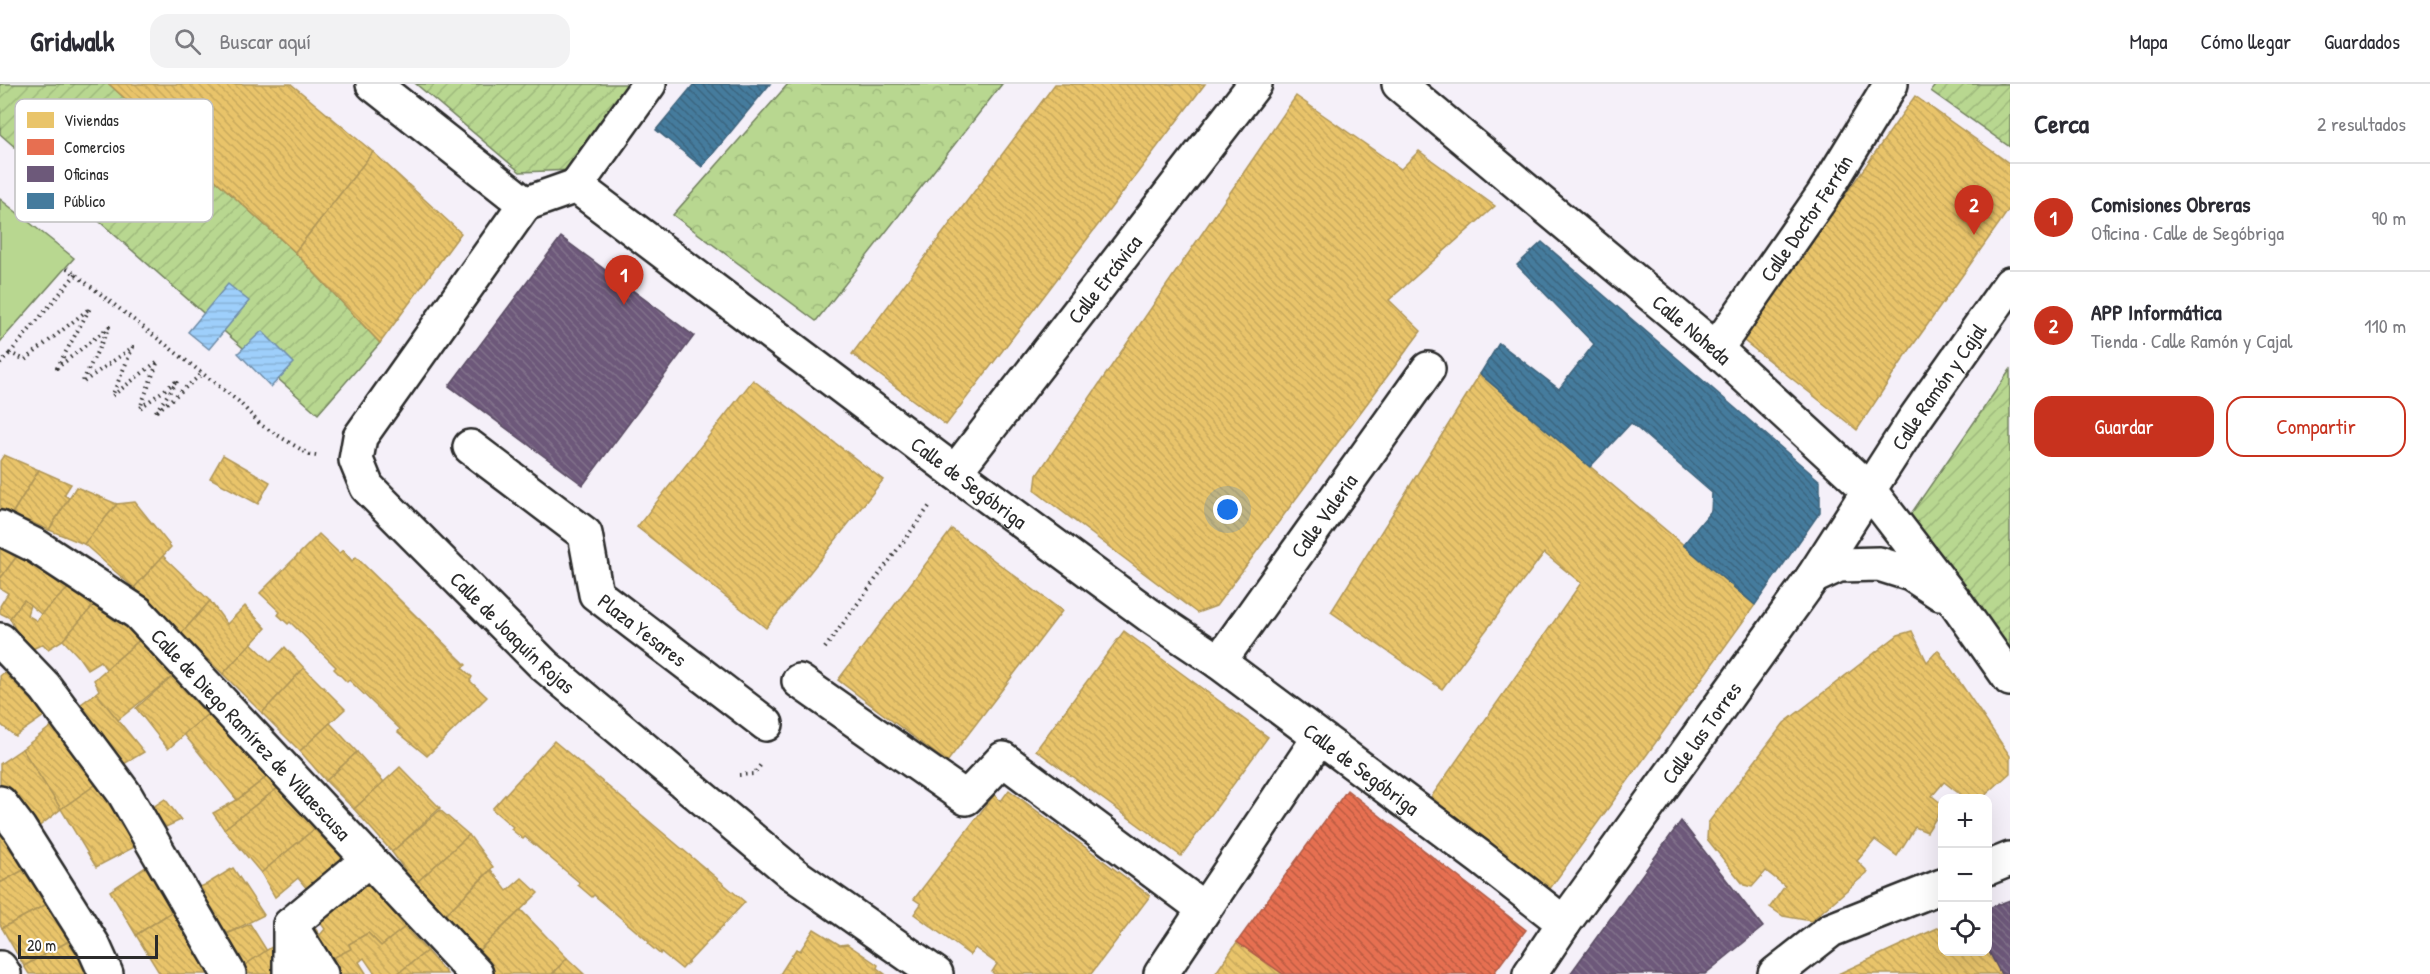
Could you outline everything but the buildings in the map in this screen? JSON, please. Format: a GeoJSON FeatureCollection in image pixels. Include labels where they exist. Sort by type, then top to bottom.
{"type":"FeatureCollection","features":[{"type":"Feature","properties":{"kind":"street"},"geometry":{"type":"LineString","coordinates":[[373,84],[525,204]]}},
{"type":"Feature","properties":{"kind":"street"},"geometry":{"type":"LineString","coordinates":[[356,460],[360,437],[525,204],[576,186],[649,84]]}},
{"type":"Feature","properties":{"kind":"street","name":"Calle Ercávica"},"geometry":{"type":"LineString","coordinates":[[955,472],[1255,84]]}},
{"type":"Feature","properties":{"kind":"street","name":"Calle Doctor Ferrán"},"geometry":{"type":"LineString","coordinates":[[1716,349],[1823,195],[1891,84]]}},
{"type":"Feature","properties":{"kind":"street","name":"Calle Noheda"},"geometry":{"type":"LineString","coordinates":[[1404,85],[1716,349],[1870,491],[1957,604],[2010,679]]}},
{"type":"Feature","properties":{"kind":"street","name":"Calle de Segóbriga"},"geometry":{"type":"LineString","coordinates":[[576,186],[955,472],[1149,615],[1219,662],[1472,851],[1563,923]]}},
{"type":"Feature","properties":{"kind":"street","name":"Calle Ramón y Cajal"},"geometry":{"type":"LineString","coordinates":[[1870,491],[1914,420],[2010,284]]}},
{"type":"Feature","properties":{"kind":"street","name":"Calle Valeria"},"geometry":{"type":"LineString","coordinates":[[1219,662],[1428,369]]}},
{"type":"Feature","properties":{"kind":"street","name":"Plaza Yesares"},"geometry":{"type":"LineString","coordinates":[[471,447],[585,534],[596,594],[766,724]]}},
{"type":"Feature","properties":{"kind":"street","name":"Calle de Joaquín Rojas"},"geometry":{"type":"LineString","coordinates":[[356,460],[367,487],[544,665],[792,873],[936,974]]}},
{"type":"Feature","properties":{"kind":"street","name":"Calle las Torres"},"geometry":{"type":"LineString","coordinates":[[1530,974],[1563,923],[1813,577],[1870,491]]}},
{"type":"Feature","properties":{"kind":"street","name":"Calle de Diego Ramírez de Villaescusa"},"geometry":{"type":"LineString","coordinates":[[0,528],[36,546],[138,613],[476,974]]}},
{"type":"Feature","properties":{"kind":"street","name":"Calle Noheda"},"geometry":{"type":"LineString","coordinates":[[1813,577],[1839,565],[1879,564],[1911,574],[1957,604]]}},
{"type":"Feature","properties":{"kind":"street"},"geometry":{"type":"LineString","coordinates":[[0,640],[45,687],[124,792],[229,974]]}},
{"type":"Feature","properties":{"kind":"street"},"geometry":{"type":"LineString","coordinates":[[800,681],[966,798],[1003,759],[1204,909]]}},
{"type":"Feature","properties":{"kind":"street"},"geometry":{"type":"LineString","coordinates":[[1161,974],[1319,738]]}},
{"type":"Feature","properties":{"kind":"street"},"geometry":{"type":"LineString","coordinates":[[0,803],[19,828],[93,945],[106,974]]}},
{"type":"Feature","properties":{"kind":"street"},"geometry":{"type":"LineString","coordinates":[[290,924],[369,859]]}},
{"type":"Feature","properties":{"kind":"street"},"geometry":{"type":"LineString","coordinates":[[1992,867],[2010,860]]}},
{"type":"Feature","properties":{"kind":"street"},"geometry":{"type":"LineString","coordinates":[[1775,974],[1831,930],[1938,888]]}},
{"type":"Feature","properties":{"kind":"street"},"geometry":{"type":"LineString","coordinates":[[290,924],[290,974]]}},
{"type":"Feature","properties":{"kind":"street"},"geometry":{"type":"LineString","coordinates":[[290,924],[321,974]]}},
{"type":"Feature","properties":{"kind":"street"},"geometry":{"type":"LineString","coordinates":[[0,968],[4,974]]}},
{"type":"Feature","properties":{"kind":"path"},"geometry":{"type":"LineString","coordinates":[[67,268],[238,401],[261,424],[310,455],[356,460]]}},
{"type":"Feature","properties":{"kind":"path"},"geometry":{"type":"LineString","coordinates":[[0,364],[76,274]]}},
{"type":"Feature","properties":{"kind":"path"},"geometry":{"type":"LineString","coordinates":[[10,353],[25,360],[90,308],[57,368],[109,327],[82,383],[133,347],[112,396],[158,361],[140,408],[178,380],[155,414],[203,373]]}},
{"type":"Feature","properties":{"kind":"path"},"geometry":{"type":"LineString","coordinates":[[829,642],[955,472]]}},
{"type":"Feature","properties":{"kind":"green space"},"geometry":{"type":"Polygon","coordinates":[[[0,84],[109,84],[126,99],[15,99],[15,147],[0,134],[0,84]]]}},
{"type":"Feature","properties":{"kind":"green space"},"geometry":{"type":"Polygon","coordinates":[[[416,84],[636,84],[574,170],[520,172],[416,84]]]}},
{"type":"Feature","properties":{"kind":"green space"},"geometry":{"type":"Polygon","coordinates":[[[788,84],[1002,84],[816,321],[673,215],[788,84]]]}},
{"type":"Feature","properties":{"kind":"green space"},"geometry":{"type":"Polygon","coordinates":[[[1936,84],[2010,84],[2010,147],[1931,91],[1936,84]]]}},
{"type":"Feature","properties":{"kind":"green space"},"geometry":{"type":"Polygon","coordinates":[[[213,178],[295,252],[380,343],[318,414],[100,222],[213,222],[213,178]]]}},
{"type":"Feature","properties":{"kind":"green space"},"geometry":{"type":"Polygon","coordinates":[[[0,199],[15,211],[15,222],[29,222],[74,258],[0,342],[0,199]]]}},
{"type":"Feature","properties":{"kind":"green space"},"geometry":{"type":"Polygon","coordinates":[[[2010,370],[2010,652],[1906,521],[2010,370]]]}},
{"type":"Feature","properties":{"kind":"water"},"geometry":{"type":"Polygon","coordinates":[[[228,284],[249,301],[209,349],[188,332],[228,284]]]}},
{"type":"Feature","properties":{"kind":"water"},"geometry":{"type":"Polygon","coordinates":[[[262,331],[294,363],[271,387],[238,353],[262,331]]]}},
{"type":"Feature","properties":{"kind":"place","name":"APP Informática"},"geometry":{"type":"Point","coordinates":[1974,235]}},
{"type":"Feature","properties":{"kind":"place","name":"Comisiones Obreras"},"geometry":{"type":"Point","coordinates":[624,305]}}]}
